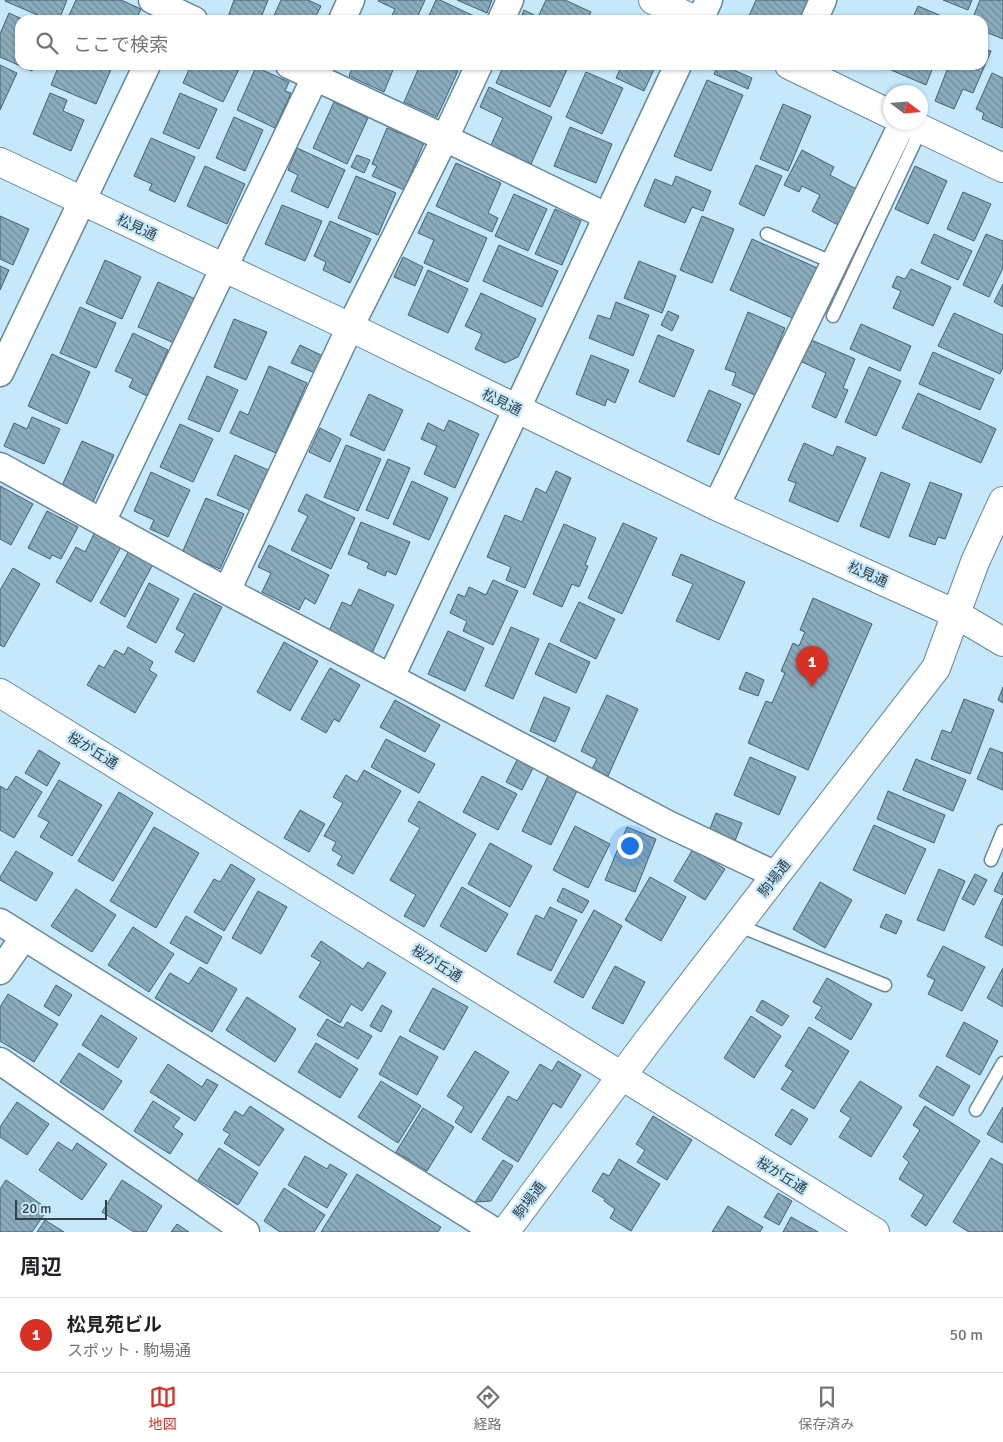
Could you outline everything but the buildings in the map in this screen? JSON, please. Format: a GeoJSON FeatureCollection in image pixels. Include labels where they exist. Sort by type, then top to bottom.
{"type":"FeatureCollection","features":[{"type":"Feature","properties":{"kind":"street"},"geometry":{"type":"LineString","coordinates":[[344,15],[351,0]]}},
{"type":"Feature","properties":{"kind":"street"},"geometry":{"type":"LineString","coordinates":[[503,15],[510,0]]}},
{"type":"Feature","properties":{"kind":"street"},"geometry":{"type":"LineString","coordinates":[[653,0],[684,15]]}},
{"type":"Feature","properties":{"kind":"street"},"geometry":{"type":"LineString","coordinates":[[702,15],[709,0]]}},
{"type":"Feature","properties":{"kind":"street"},"geometry":{"type":"LineString","coordinates":[[816,15],[823,0]]}},
{"type":"Feature","properties":{"kind":"street"},"geometry":{"type":"LineString","coordinates":[[0,373],[145,70]]}},
{"type":"Feature","properties":{"kind":"street"},"geometry":{"type":"LineString","coordinates":[[227,591],[350,327],[478,70]]}},
{"type":"Feature","properties":{"kind":"street"},"geometry":{"type":"LineString","coordinates":[[391,677],[676,70]]}},
{"type":"Feature","properties":{"kind":"street"},"geometry":{"type":"LineString","coordinates":[[800,70],[883,111]]}},
{"type":"Feature","properties":{"kind":"street"},"geometry":{"type":"LineString","coordinates":[[102,522],[318,71],[445,138],[606,216]]}},
{"type":"Feature","properties":{"kind":"street"},"geometry":{"type":"LineString","coordinates":[[716,506],[834,263],[907,130]]}},
{"type":"Feature","properties":{"kind":"street"},"geometry":{"type":"LineString","coordinates":[[923,130],[1001,161]]}},
{"type":"Feature","properties":{"kind":"street","name":"松見通"},"geometry":{"type":"LineString","coordinates":[[0,162],[350,327],[716,506],[956,614],[1003,642]]}},
{"type":"Feature","properties":{"kind":"street"},"geometry":{"type":"LineString","coordinates":[[0,466],[227,591],[668,824],[776,875]]}},
{"type":"Feature","properties":{"kind":"street","name":"駒場通"},"geometry":{"type":"LineString","coordinates":[[505,1232],[737,925],[936,668],[975,562],[1003,501]]}},
{"type":"Feature","properties":{"kind":"street","name":"桜が丘通"},"geometry":{"type":"LineString","coordinates":[[0,693],[875,1232]]}},
{"type":"Feature","properties":{"kind":"street"},"geometry":{"type":"LineString","coordinates":[[0,922],[496,1232]]}},
{"type":"Feature","properties":{"kind":"street"},"geometry":{"type":"LineString","coordinates":[[0,970],[24,937]]}},
{"type":"Feature","properties":{"kind":"street"},"geometry":{"type":"LineString","coordinates":[[0,1061],[246,1232]]}},
{"type":"Feature","properties":{"kind":"lane"},"geometry":{"type":"LineString","coordinates":[[833,316],[908,130]]}},
{"type":"Feature","properties":{"kind":"lane"},"geometry":{"type":"LineString","coordinates":[[767,234],[834,263]]}},
{"type":"Feature","properties":{"kind":"lane"},"geometry":{"type":"LineString","coordinates":[[991,860],[1003,831]]}},
{"type":"Feature","properties":{"kind":"lane"},"geometry":{"type":"LineString","coordinates":[[737,925],[885,985]]}},
{"type":"Feature","properties":{"kind":"lane"},"geometry":{"type":"LineString","coordinates":[[976,1110],[1003,1063]]}},
{"type":"Feature","properties":{"kind":"place","name":"松見苑ビル"},"geometry":{"type":"Point","coordinates":[812,687]}}]}
